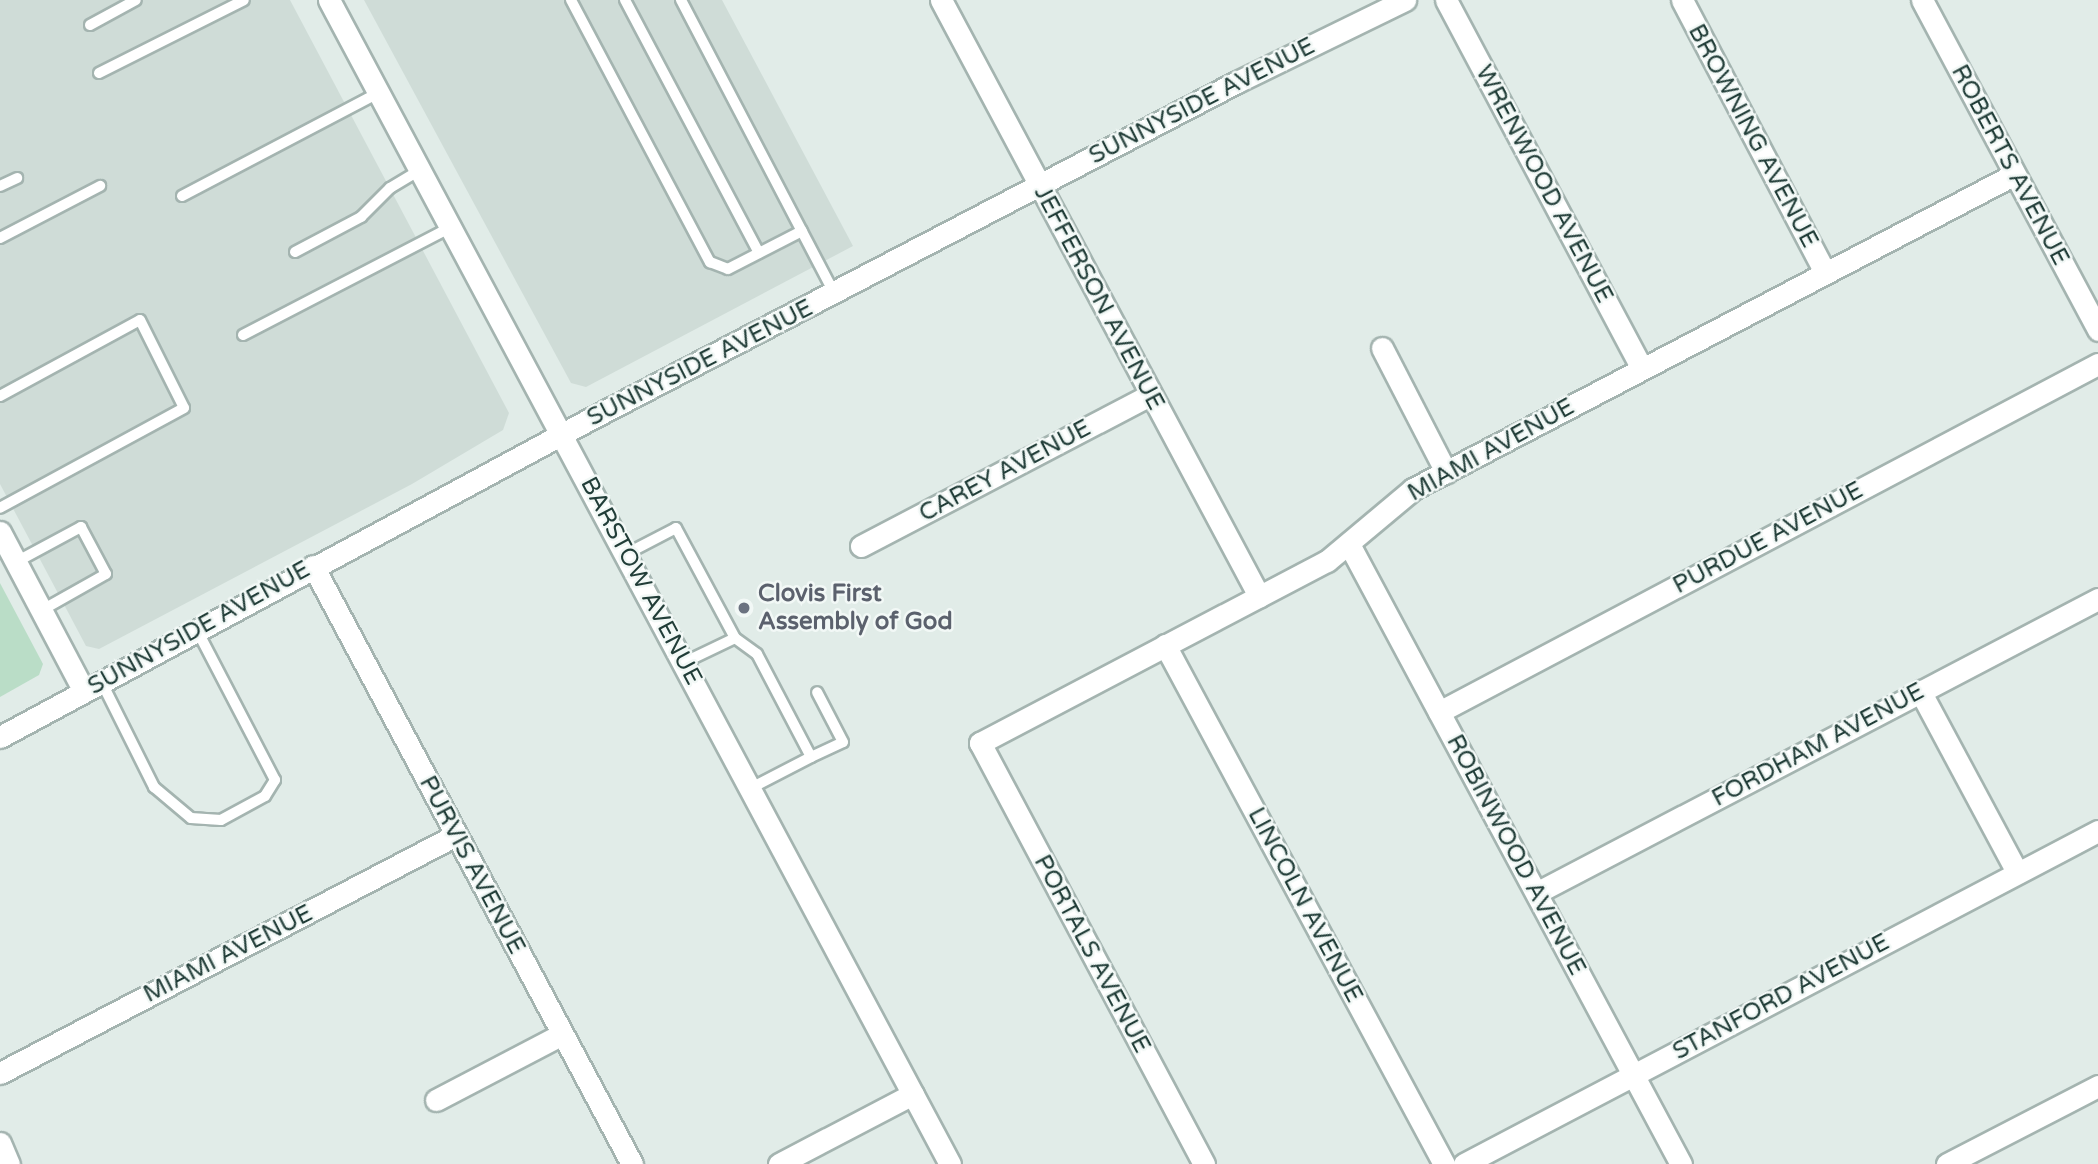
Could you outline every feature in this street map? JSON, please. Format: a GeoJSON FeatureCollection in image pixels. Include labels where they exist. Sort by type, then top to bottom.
{"type":"FeatureCollection","features":[{"type":"Feature","properties":{"kind":"street","name":"BARSTOW AVENUE"},"geometry":{"type":"LineString","coordinates":[[328,0],[628,553],[950,1164]]}},
{"type":"Feature","properties":{"kind":"street","name":"JEFFERSON AVENUE"},"geometry":{"type":"LineString","coordinates":[[942,0],[1259,596]]}},
{"type":"Feature","properties":{"kind":"street","name":"SUNNYSIDE AVENUE"},"geometry":{"type":"LineString","coordinates":[[0,737],[562,434],[1040,184],[1405,0]]}},
{"type":"Feature","properties":{"kind":"street","name":"WRENWOOD AVENUE"},"geometry":{"type":"LineString","coordinates":[[1446,0],[1642,368]]}},
{"type":"Feature","properties":{"kind":"street","name":"BROWNING AVENUE"},"geometry":{"type":"LineString","coordinates":[[1682,0],[1825,272]]}},
{"type":"Feature","properties":{"kind":"street","name":"ROBERTS AVENUE"},"geometry":{"type":"LineString","coordinates":[[1922,0],[2098,330]]}},
{"type":"Feature","properties":{"kind":"street","name":"MIAMI AVENUE"},"geometry":{"type":"LineString","coordinates":[[980,743],[1350,546],[1388,508],[1446,472],[2015,174]]}},
{"type":"Feature","properties":{"kind":"street"},"geometry":{"type":"LineString","coordinates":[[1382,348],[1446,472]]}},
{"type":"Feature","properties":{"kind":"street","name":"PURDUE AVENUE"},"geometry":{"type":"LineString","coordinates":[[1439,712],[2098,364]]}},
{"type":"Feature","properties":{"kind":"street","name":"CAREY AVENUE"},"geometry":{"type":"LineString","coordinates":[[861,546],[1150,395]]}},
{"type":"Feature","properties":{"kind":"street"},"geometry":{"type":"LineString","coordinates":[[0,533],[42,610],[93,686]]}},
{"type":"Feature","properties":{"kind":"street","name":"ROBINWOOD AVENUE"},"geometry":{"type":"LineString","coordinates":[[1350,546],[1538,892],[1681,1164]]}},
{"type":"Feature","properties":{"kind":"street","name":"PURVIS AVENUE"},"geometry":{"type":"LineString","coordinates":[[313,566],[632,1164]]}},
{"type":"Feature","properties":{"kind":"street","name":"FORDHAM AVENUE"},"geometry":{"type":"LineString","coordinates":[[1538,892],[2098,599]]}},
{"type":"Feature","properties":{"kind":"street","name":"LINCOLN AVENUE"},"geometry":{"type":"LineString","coordinates":[[1165,645],[1444,1164]]}},
{"type":"Feature","properties":{"kind":"street"},"geometry":{"type":"LineString","coordinates":[[1920,691],[2017,872]]}},
{"type":"Feature","properties":{"kind":"street","name":"PORTALS AVENUE"},"geometry":{"type":"LineString","coordinates":[[980,743],[1204,1164]]}},
{"type":"Feature","properties":{"kind":"street","name":"STANFORD AVENUE"},"geometry":{"type":"LineString","coordinates":[[1464,1164],[2098,831]]}},
{"type":"Feature","properties":{"kind":"street","name":"MIAMI AVENUE"},"geometry":{"type":"LineString","coordinates":[[0,1073],[456,835]]}},
{"type":"Feature","properties":{"kind":"street"},"geometry":{"type":"LineString","coordinates":[[436,1100],[562,1034]]}},
{"type":"Feature","properties":{"kind":"street"},"geometry":{"type":"LineString","coordinates":[[1947,1164],[1980,1156],[2098,1086]]}},
{"type":"Feature","properties":{"kind":"street"},"geometry":{"type":"LineString","coordinates":[[779,1164],[913,1094]]}},
{"type":"Feature","properties":{"kind":"street"},"geometry":{"type":"LineString","coordinates":[[0,1143],[9,1164]]}},
{"type":"Feature","properties":{"kind":"lane"},"geometry":{"type":"LineString","coordinates":[[90,25],[136,0]]}},
{"type":"Feature","properties":{"kind":"lane"},"geometry":{"type":"LineString","coordinates":[[99,73],[244,0]]}},
{"type":"Feature","properties":{"kind":"lane"},"geometry":{"type":"LineString","coordinates":[[571,0],[710,262],[727,269],[802,231]]}},
{"type":"Feature","properties":{"kind":"lane"},"geometry":{"type":"LineString","coordinates":[[625,0],[759,253]]}},
{"type":"Feature","properties":{"kind":"lane"},"geometry":{"type":"LineString","coordinates":[[681,0],[835,293]]}},
{"type":"Feature","properties":{"kind":"lane"},"geometry":{"type":"LineString","coordinates":[[182,196],[378,93]]}},
{"type":"Feature","properties":{"kind":"lane"},"geometry":{"type":"LineString","coordinates":[[295,252],[361,217],[390,188],[420,170]]}},
{"type":"Feature","properties":{"kind":"lane"},"geometry":{"type":"LineString","coordinates":[[0,187],[17,178]]}},
{"type":"Feature","properties":{"kind":"lane"},"geometry":{"type":"LineString","coordinates":[[0,238],[100,186]]}},
{"type":"Feature","properties":{"kind":"lane"},"geometry":{"type":"LineString","coordinates":[[243,335],[451,228]]}},
{"type":"Feature","properties":{"kind":"lane"},"geometry":{"type":"LineString","coordinates":[[0,396],[140,320],[184,408],[0,508]]}},
{"type":"Feature","properties":{"kind":"lane"},"geometry":{"type":"LineString","coordinates":[[16,562],[81,527],[106,574],[42,610]]}},
{"type":"Feature","properties":{"kind":"lane"},"geometry":{"type":"LineString","coordinates":[[628,553],[676,528],[735,638],[757,654],[811,757]]}},
{"type":"Feature","properties":{"kind":"lane"},"geometry":{"type":"LineString","coordinates":[[93,686],[154,787],[191,818],[221,820],[265,796],[275,780],[197,630]]}},
{"type":"Feature","properties":{"kind":"lane"},"geometry":{"type":"LineString","coordinates":[[685,662],[735,638]]}},
{"type":"Feature","properties":{"kind":"lane"},"geometry":{"type":"LineString","coordinates":[[751,788],[843,742],[817,692]]}},
{"type":"Feature","properties":{"kind":"shaded area"},"geometry":{"type":"Polygon","coordinates":[[[0,0],[290,0],[509,413],[503,430],[412,484],[99,649],[86,646],[0,484],[0,0]]]}},
{"type":"Feature","properties":{"kind":"shaded area"},"geometry":{"type":"Polygon","coordinates":[[[364,0],[722,0],[853,246],[586,387],[571,383],[364,0]]]}},
{"type":"Feature","properties":{"kind":"green space"},"geometry":{"type":"Polygon","coordinates":[[[0,583],[43,664],[39,675],[0,697],[0,583]]]}},
{"type":"Feature","properties":{"kind":"place","name":"Clovis First Assembly of God"},"geometry":{"type":"Point","coordinates":[744,608]}}]}
